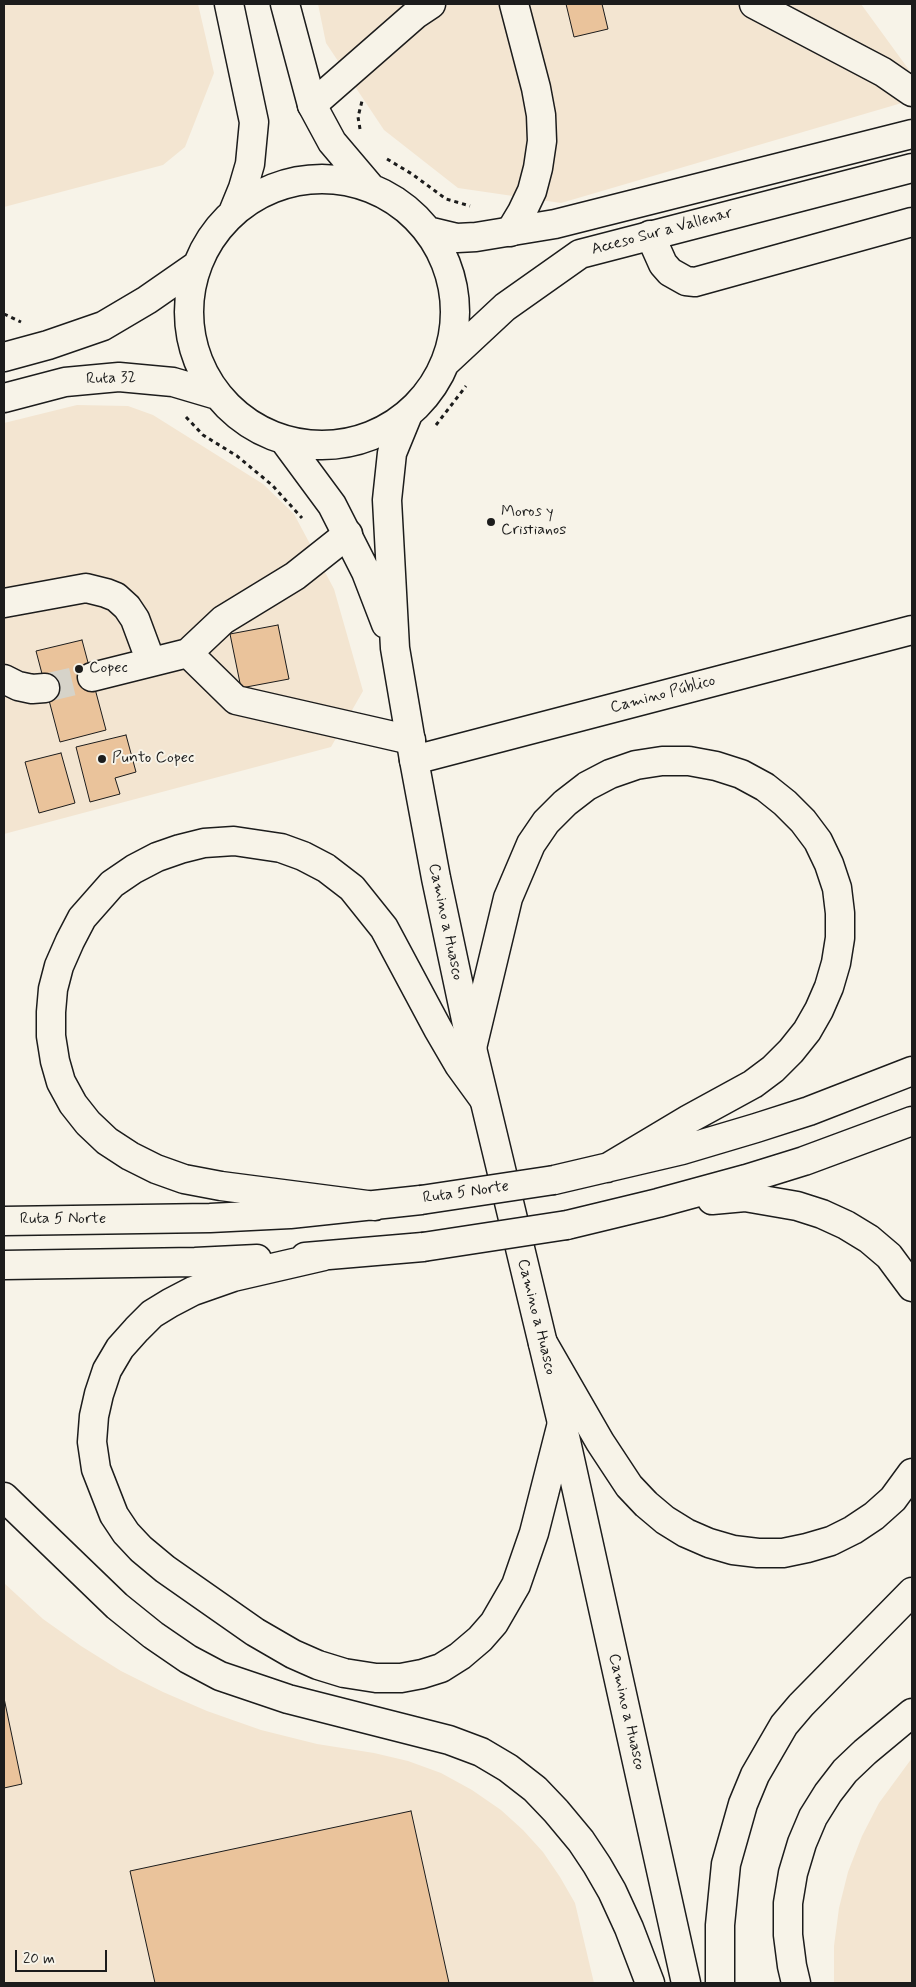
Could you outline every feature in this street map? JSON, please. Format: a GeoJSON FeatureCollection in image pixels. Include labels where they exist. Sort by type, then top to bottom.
{"type":"FeatureCollection","features":[{"type":"Feature","properties":{"kind":"main road"},"geometry":{"type":"LineString","coordinates":[[230,4],[254,122],[250,164],[234,210]]}},
{"type":"Feature","properties":{"kind":"main road"},"geometry":{"type":"LineString","coordinates":[[285,4],[312,105],[332,142],[371,188]]}},
{"type":"Feature","properties":{"kind":"main road"},"geometry":{"type":"LineString","coordinates":[[312,105],[416,14],[431,4]]}},
{"type":"Feature","properties":{"kind":"main road"},"geometry":{"type":"LineString","coordinates":[[514,4],[536,88],[541,115],[542,141],[532,191],[516,222]]}},
{"type":"Feature","properties":{"kind":"main road"},"geometry":{"type":"LineString","coordinates":[[754,4],[884,72],[912,92]]}},
{"type":"Feature","properties":{"kind":"main road","name":"Acceso Sur a Vallenar"},"geometry":{"type":"LineString","coordinates":[[428,231],[457,238],[516,222],[570,221],[912,134]]}},
{"type":"Feature","properties":{"kind":"main road","name":"Acceso Sur a Vallenar"},"geometry":{"type":"LineString","coordinates":[[446,362],[505,307],[580,254],[912,168]]}},
{"type":"Feature","properties":{"kind":"main road","name":"Acceso Sur a Vallenar"},"geometry":{"type":"LineString","coordinates":[[324,178],[348,180],[371,188],[393,199],[412,214],[428,231],[440,250],[449,272],[454,294],[454,325],[446,362],[424,399],[408,414],[387,429],[363,439],[337,444],[310,445],[284,440],[259,429],[236,414],[217,395],[203,372],[193,347],[188,320],[189,293],[196,266],[205,246],[218,227],[234,210],[253,196],[268,189],[299,179],[324,178]]}},
{"type":"Feature","properties":{"kind":"main road"},"geometry":{"type":"LineString","coordinates":[[688,191],[668,201],[659,210],[653,222],[650,235],[663,264],[670,272],[686,281],[695,282],[912,222]]}},
{"type":"Feature","properties":{"kind":"main road"},"geometry":{"type":"LineString","coordinates":[[4,357],[48,345],[103,326],[147,300],[196,266]]}},
{"type":"Feature","properties":{"kind":"main road","name":"Ruta 32"},"geometry":{"type":"LineString","coordinates":[[4,398],[65,382],[119,377],[173,382],[217,395]]}},
{"type":"Feature","properties":{"kind":"main road","name":"Camino a Huasco"},"geometry":{"type":"LineString","coordinates":[[408,414],[392,453],[387,500],[396,648],[412,750],[436,878],[483,1098],[562,1424],[686,1983]]}},
{"type":"Feature","properties":{"kind":"main road","name":"Camino a Huasco"},"geometry":{"type":"LineString","coordinates":[[284,440],[332,505],[348,534],[366,572],[396,648]]}},
{"type":"Feature","properties":{"kind":"main road"},"geometry":{"type":"LineString","coordinates":[[92,677],[188,653],[223,620],[295,576],[348,534]]}},
{"type":"Feature","properties":{"kind":"main road"},"geometry":{"type":"LineString","coordinates":[[4,603],[86,588],[106,592],[116,597],[127,607],[135,619],[151,662]]}},
{"type":"Feature","properties":{"kind":"main road","name":"Camino Público"},"geometry":{"type":"LineString","coordinates":[[412,750],[912,630]]}},
{"type":"Feature","properties":{"kind":"main road"},"geometry":{"type":"LineString","coordinates":[[188,653],[236,700],[412,750]]}},
{"type":"Feature","properties":{"kind":"main road"},"geometry":{"type":"LineString","coordinates":[[4,678],[18,686],[32,689],[45,688]]}},
{"type":"Feature","properties":{"kind":"main road"},"geometry":{"type":"LineString","coordinates":[[472,1048],[508,898],[531,844],[546,822],[565,803],[587,786],[610,774],[636,765],[662,761],[689,761],[716,766],[741,774],[765,787],[785,802],[818,841],[830,864],[837,888],[840,913],[837,954],[829,987],[819,1010],[791,1051],[773,1069],[753,1084],[689,1119],[607,1168]]}},
{"type":"Feature","properties":{"kind":"main road"},"geometry":{"type":"LineString","coordinates":[[375,1206],[221,1186],[184,1179],[156,1169],[130,1156],[107,1142],[88,1123],[73,1104],[61,1082],[55,1061],[51,1012],[53,988],[59,966],[82,918],[112,884],[158,856],[180,848],[204,843],[234,841],[281,848],[304,856],[326,868],[352,888],[384,928],[438,1029],[483,1098]]}},
{"type":"Feature","properties":{"kind":"main road","name":"Ruta 5 Norte"},"geometry":{"type":"LineString","coordinates":[[4,1221],[210,1218],[290,1214],[375,1206],[554,1180],[607,1168],[756,1128],[809,1111],[912,1071]]}},
{"type":"Feature","properties":{"kind":"main road"},"geometry":{"type":"LineString","coordinates":[[4,1265],[195,1262],[324,1256],[423,1248],[567,1225],[658,1203],[804,1161],[912,1121]]}},
{"type":"Feature","properties":{"kind":"main road"},"geometry":{"type":"LineString","coordinates":[[658,1203],[745,1197],[789,1204],[814,1211],[846,1225],[869,1239],[889,1256],[912,1286]]}},
{"type":"Feature","properties":{"kind":"main road"},"geometry":{"type":"LineString","coordinates":[[324,1256],[233,1277],[193,1290],[152,1314],[137,1328],[120,1348],[108,1370],[99,1394],[94,1416],[92,1442],[96,1469],[107,1501],[122,1527],[141,1549],[165,1569],[255,1632],[318,1665],[344,1673],[376,1678],[401,1678],[441,1668],[460,1656],[494,1623],[516,1585],[534,1533],[562,1424]]}},
{"type":"Feature","properties":{"kind":"main road"},"geometry":{"type":"LineString","coordinates":[[543,1344],[595,1434],[629,1486],[665,1520],[709,1544],[733,1550],[758,1553],[808,1548],[831,1541],[854,1530],[874,1516],[893,1499],[912,1473]]}},
{"type":"Feature","properties":{"kind":"main road"},"geometry":{"type":"LineString","coordinates":[[4,1497],[117,1606],[153,1635],[188,1659],[220,1676],[288,1699],[449,1740],[480,1752],[508,1768],[535,1789],[556,1811],[581,1841],[597,1865],[625,1921],[650,1983]]}},
{"type":"Feature","properties":{"kind":"main road"},"geometry":{"type":"LineString","coordinates":[[720,1983],[720,1925],[726,1864],[743,1804],[755,1775],[784,1725],[912,1592]]}},
{"type":"Feature","properties":{"kind":"main road"},"geometry":{"type":"LineString","coordinates":[[796,1983],[788,1935],[788,1903],[793,1873],[802,1843],[813,1817],[845,1771],[912,1713]]}},
{"type":"Feature","properties":{"kind":"path"},"geometry":{"type":"LineString","coordinates":[[361,133],[358,117],[375,50]]}},
{"type":"Feature","properties":{"kind":"path"},"geometry":{"type":"LineString","coordinates":[[386,158],[446,199],[516,222]]}},
{"type":"Feature","properties":{"kind":"path"},"geometry":{"type":"LineString","coordinates":[[184,414],[204,435],[237,456],[272,485],[305,521]]}},
{"type":"Feature","properties":{"kind":"shaded area"},"geometry":{"type":"Polygon","coordinates":[[[4,4],[198,4],[214,73],[185,147],[163,165],[4,207],[4,4]]]}},
{"type":"Feature","properties":{"kind":"shaded area"},"geometry":{"type":"Polygon","coordinates":[[[318,4],[861,4],[912,74],[912,100],[561,203],[458,188],[384,130],[326,43],[318,4]]]}},
{"type":"Feature","properties":{"kind":"shaded area"},"geometry":{"type":"Polygon","coordinates":[[[77,405],[128,406],[153,415],[263,484],[294,514],[334,589],[363,691],[331,747],[4,834],[4,423],[77,405]]]}},
{"type":"Feature","properties":{"kind":"shaded area"},"geometry":{"type":"Polygon","coordinates":[[[4,1583],[43,1619],[81,1646],[121,1671],[163,1692],[207,1711],[261,1730],[317,1744],[374,1753],[408,1761],[441,1773],[472,1790],[501,1810],[523,1830],[543,1852],[560,1877],[575,1903],[594,1983],[4,1983],[4,1583]]]}},
{"type":"Feature","properties":{"kind":"shaded area"},"geometry":{"type":"Polygon","coordinates":[[[912,1758],[912,1983],[834,1983],[834,1946],[839,1908],[848,1872],[862,1836],[879,1803],[912,1758]]]}},
{"type":"Feature","properties":{"kind":"building"},"geometry":{"type":"Polygon","coordinates":[[[566,4],[602,4],[608,29],[574,37],[566,4]]]}},
{"type":"Feature","properties":{"kind":"building"},"geometry":{"type":"Polygon","coordinates":[[[278,625],[289,679],[241,688],[230,634],[278,625]]]}},
{"type":"Feature","properties":{"kind":"building"},"geometry":{"type":"Polygon","coordinates":[[[82,640],[106,730],[60,742],[36,651],[82,640]]]}},
{"type":"Feature","properties":{"kind":"building"},"geometry":{"type":"Polygon","coordinates":[[[126,735],[136,772],[115,778],[120,794],[90,802],[76,747],[126,735]]]}},
{"type":"Feature","properties":{"kind":"building"},"geometry":{"type":"Polygon","coordinates":[[[61,753],[75,803],[39,813],[25,762],[61,753]]]}},
{"type":"Feature","properties":{"kind":"building"},"geometry":{"type":"Polygon","coordinates":[[[4,1698],[22,1784],[4,1788],[4,1698]]]}},
{"type":"Feature","properties":{"kind":"building"},"geometry":{"type":"Polygon","coordinates":[[[411,1811],[449,1983],[155,1983],[130,1871],[411,1811]]]}},
{"type":"Feature","properties":{"kind":"tunnel"},"geometry":{"type":"LineString","coordinates":[[45,688],[92,677]]}},
{"type":"Feature","properties":{"kind":"place","name":"Moros y Cristianos"},"geometry":{"type":"Point","coordinates":[491,522]}},
{"type":"Feature","properties":{"kind":"place","name":"Copec"},"geometry":{"type":"Point","coordinates":[79,669]}},
{"type":"Feature","properties":{"kind":"place","name":"Punto Copec"},"geometry":{"type":"Point","coordinates":[102,759]}}]}
